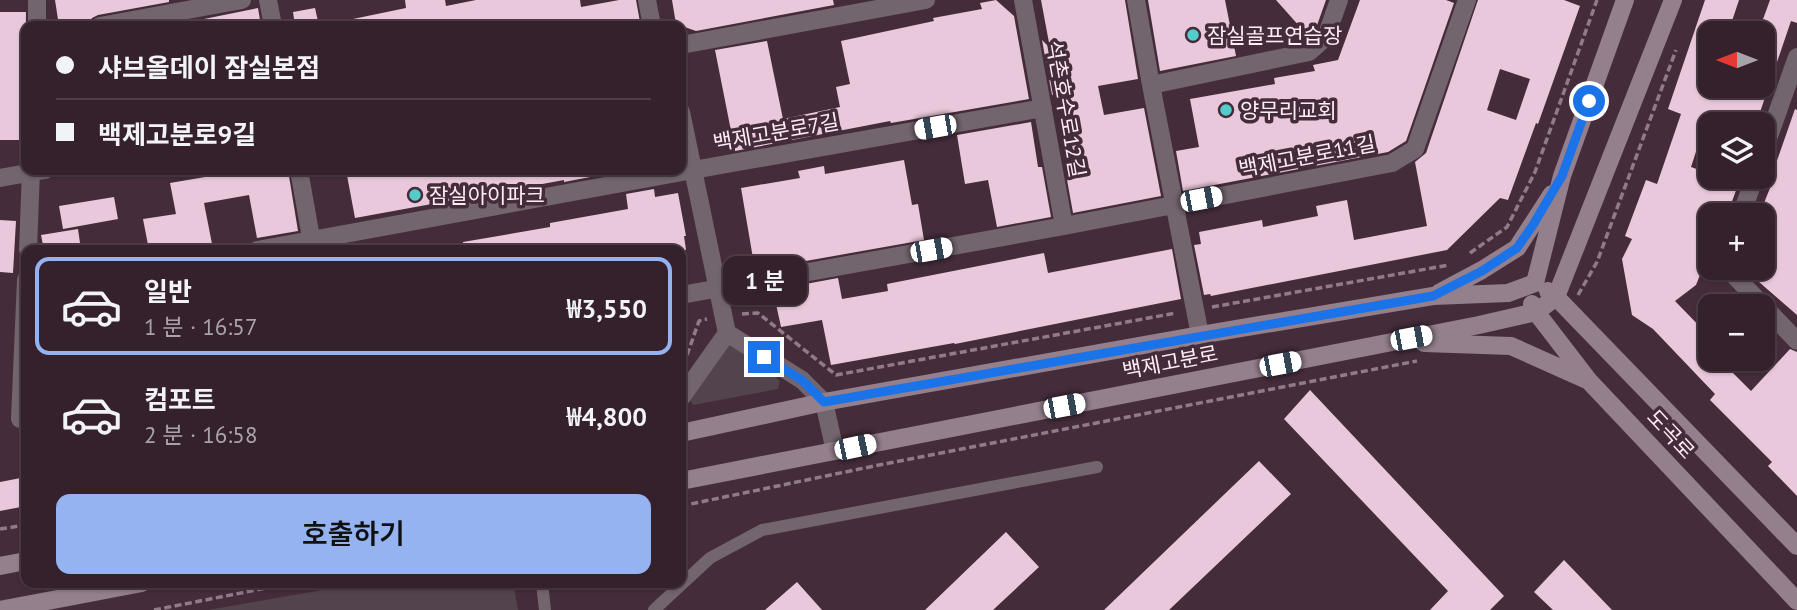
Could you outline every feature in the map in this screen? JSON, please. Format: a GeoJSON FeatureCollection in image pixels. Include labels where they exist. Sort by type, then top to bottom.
{"type":"FeatureCollection","features":[{"type":"Feature","properties":{"kind":"main road"},"geometry":{"type":"LineString","coordinates":[[1530,286],[1562,176],[1625,0]]}},
{"type":"Feature","properties":{"kind":"main road"},"geometry":{"type":"LineString","coordinates":[[1556,297],[1673,0]]}},
{"type":"Feature","properties":{"kind":"main road"},"geometry":{"type":"LineString","coordinates":[[1433,296],[1482,271],[1517,248],[1562,176]]}},
{"type":"Feature","properties":{"kind":"main road","name":"도곡로"},"geometry":{"type":"LineString","coordinates":[[1530,286],[1556,297],[1797,546]]}},
{"type":"Feature","properties":{"kind":"main road","name":"도곡로"},"geometry":{"type":"LineString","coordinates":[[1530,286],[1536,312],[1590,381],[1797,601]]}},
{"type":"Feature","properties":{"kind":"main road","name":"백제고분로"},"geometry":{"type":"LineString","coordinates":[[686,432],[824,402],[1200,335],[1433,296],[1508,293],[1530,286]]}},
{"type":"Feature","properties":{"kind":"main road","name":"백제고분로"},"geometry":{"type":"LineString","coordinates":[[686,480],[1536,312],[1556,297]]}},
{"type":"Feature","properties":{"kind":"main road"},"geometry":{"type":"LineString","coordinates":[[1389,342],[1511,346],[1590,381]]}},
{"type":"Feature","properties":{"kind":"main road"},"geometry":{"type":"LineString","coordinates":[[0,566],[21,562]]}},
{"type":"Feature","properties":{"kind":"main road"},"geometry":{"type":"LineString","coordinates":[[0,610],[116,588]]}},
{"type":"Feature","properties":{"kind":"street"},"geometry":{"type":"LineString","coordinates":[[37,0],[37,21]]}},
{"type":"Feature","properties":{"kind":"street"},"geometry":{"type":"LineString","coordinates":[[127,21],[242,0]]}},
{"type":"Feature","properties":{"kind":"street"},"geometry":{"type":"LineString","coordinates":[[268,0],[272,21]]}},
{"type":"Feature","properties":{"kind":"street"},"geometry":{"type":"LineString","coordinates":[[647,0],[651,21]]}},
{"type":"Feature","properties":{"kind":"street"},"geometry":{"type":"LineString","coordinates":[[686,44],[926,0]]}},
{"type":"Feature","properties":{"kind":"street","name":"석촌호수로12길"},"geometry":{"type":"LineString","coordinates":[[1023,0],[1064,226]]}},
{"type":"Feature","properties":{"kind":"street"},"geometry":{"type":"LineString","coordinates":[[1136,0],[1200,335]]}},
{"type":"Feature","properties":{"kind":"street"},"geometry":{"type":"LineString","coordinates":[[1151,85],[1309,52],[1325,37],[1339,0]]}},
{"type":"Feature","properties":{"kind":"street","name":"백제고분로11길"},"geometry":{"type":"LineString","coordinates":[[1064,226],[1392,163],[1415,149],[1467,0]]}},
{"type":"Feature","properties":{"kind":"street"},"geometry":{"type":"LineString","coordinates":[[1775,119],[1797,57]]}},
{"type":"Feature","properties":{"kind":"street","name":"백제고분로7길"},"geometry":{"type":"LineString","coordinates":[[686,171],[1042,108]]}},
{"type":"Feature","properties":{"kind":"street"},"geometry":{"type":"LineString","coordinates":[[686,137],[727,333],[686,391]]}},
{"type":"Feature","properties":{"kind":"street"},"geometry":{"type":"LineString","coordinates":[[0,178],[21,174]]}},
{"type":"Feature","properties":{"kind":"street"},"geometry":{"type":"LineString","coordinates":[[28,245],[36,175]]}},
{"type":"Feature","properties":{"kind":"street"},"geometry":{"type":"LineString","coordinates":[[300,175],[312,245]]}},
{"type":"Feature","properties":{"kind":"street","name":"백제고분로7길"},"geometry":{"type":"LineString","coordinates":[[312,245],[394,218],[659,175]]}},
{"type":"Feature","properties":{"kind":"street"},"geometry":{"type":"LineString","coordinates":[[686,294],[1064,226]]}},
{"type":"Feature","properties":{"kind":"street"},"geometry":{"type":"LineString","coordinates":[[1739,280],[1797,341]]}},
{"type":"Feature","properties":{"kind":"street"},"geometry":{"type":"LineString","coordinates":[[727,333],[802,380],[824,402],[835,451]]}},
{"type":"Feature","properties":{"kind":"lane"},"geometry":{"type":"LineString","coordinates":[[686,580],[710,558],[762,530],[1097,467]]}},
{"type":"Feature","properties":{"kind":"lane"},"geometry":{"type":"LineString","coordinates":[[543,588],[545,610]]}},
{"type":"Feature","properties":{"kind":"lane"},"geometry":{"type":"LineString","coordinates":[[654,610],[678,588]]}},
{"type":"Feature","properties":{"kind":"path"},"geometry":{"type":"LineString","coordinates":[[0,529],[21,526]]}},
{"type":"Feature","properties":{"kind":"path"},"geometry":{"type":"LineString","coordinates":[[154,610],[266,588]]}},
{"type":"Feature","properties":{"kind":"shaded area"},"geometry":{"type":"Polygon","coordinates":[[[735,341],[780,381],[778,389],[693,405],[689,398],[725,343],[735,341]]]}},
{"type":"Feature","properties":{"kind":"shaded area"},"geometry":{"type":"Polygon","coordinates":[[[333,588],[514,588],[518,610],[208,610],[333,588]]]}},
{"type":"Feature","properties":{"kind":"building"},"geometry":{"type":"Polygon","coordinates":[[[55,0],[169,0],[98,15],[90,21],[58,21],[55,0]]]}},
{"type":"Feature","properties":{"kind":"building"},"geometry":{"type":"Polygon","coordinates":[[[405,0],[445,0],[446,6],[476,0],[580,0],[581,7],[619,0],[636,0],[640,21],[353,21],[406,8],[405,0]]]}},
{"type":"Feature","properties":{"kind":"building"},"geometry":{"type":"Polygon","coordinates":[[[672,0],[833,0],[834,5],[696,31],[686,28],[686,21],[676,21],[672,0]]]}},
{"type":"Feature","properties":{"kind":"building"},"geometry":{"type":"Polygon","coordinates":[[[996,0],[1014,16],[1029,99],[891,123],[890,121],[735,151],[715,50],[767,41],[783,119],[840,107],[836,87],[850,84],[841,41],[982,9],[980,3],[996,0]]]}},
{"type":"Feature","properties":{"kind":"building"},"geometry":{"type":"Polygon","coordinates":[[[1041,0],[1125,0],[1138,79],[1098,86],[1104,115],[1144,108],[1161,196],[1073,213],[1064,163],[1075,161],[1065,107],[1062,108],[1060,94],[1052,95],[1042,40],[1050,48],[1041,0]]]}},
{"type":"Feature","properties":{"kind":"building","name":"잠실골프연습장"},"geometry":{"type":"Polygon","coordinates":[[[1148,0],[1225,0],[1236,56],[1160,71],[1148,0]]]}},
{"type":"Feature","properties":{"kind":"building"},"geometry":{"type":"Polygon","coordinates":[[[1276,0],[1326,0],[1315,31],[1309,37],[1276,0]]]}},
{"type":"Feature","properties":{"kind":"building"},"geometry":{"type":"Polygon","coordinates":[[[1360,0],[1446,0],[1454,3],[1406,141],[1388,152],[1183,191],[1176,151],[1199,147],[1190,99],[1275,84],[1274,78],[1315,71],[1313,65],[1338,60],[1360,0]]]}},
{"type":"Feature","properties":{"kind":"building"},"geometry":{"type":"Polygon","coordinates":[[[1478,0],[1564,0],[1580,6],[1508,200],[1500,198],[1447,250],[1211,296],[1204,295],[1194,245],[1201,244],[1199,232],[1262,220],[1263,227],[1318,216],[1316,206],[1347,200],[1354,240],[1427,226],[1415,162],[1426,153],[1478,0]],[[1500,69],[1487,110],[1516,120],[1530,79],[1500,69]]]}},
{"type":"Feature","properties":{"kind":"building"},"geometry":{"type":"Polygon","coordinates":[[[1705,0],[1739,0],[1732,21],[1698,21],[1698,98],[1765,98],[1760,112],[1698,112],[1698,146],[1691,167],[1698,170],[1698,189],[1737,189],[1731,203],[1698,203],[1698,280],[1696,285],[1675,301],[1698,325],[1698,371],[1731,371],[1751,391],[1770,371],[1775,371],[1775,365],[1790,349],[1797,352],[1797,496],[1768,466],[1772,462],[1710,400],[1715,394],[1653,329],[1632,315],[1622,259],[1632,239],[1625,236],[1646,180],[1657,184],[1681,114],[1668,109],[1705,0]]]}},
{"type":"Feature","properties":{"kind":"building"},"geometry":{"type":"Polygon","coordinates":[[[1770,0],[1797,0],[1797,23],[1791,21],[1775,68],[1775,21],[1762,21],[1770,0]]]}},
{"type":"Feature","properties":{"kind":"building"},"geometry":{"type":"Polygon","coordinates":[[[258,8],[260,21],[204,21],[258,8]]]}},
{"type":"Feature","properties":{"kind":"building"},"geometry":{"type":"Polygon","coordinates":[[[315,8],[318,21],[294,21],[293,12],[315,8]]]}},
{"type":"Feature","properties":{"kind":"building"},"geometry":{"type":"Polygon","coordinates":[[[0,12],[26,12],[26,21],[21,21],[21,140],[0,140],[0,12]]]}},
{"type":"Feature","properties":{"kind":"building"},"geometry":{"type":"Polygon","coordinates":[[[1795,109],[1797,315],[1757,280],[1775,280],[1775,203],[1764,203],[1770,189],[1775,189],[1775,166],[1795,109]]]}},
{"type":"Feature","properties":{"kind":"building"},"geometry":{"type":"Polygon","coordinates":[[[1031,122],[1038,167],[1042,167],[1051,217],[997,227],[988,180],[965,184],[957,135],[1031,122]]]}},
{"type":"Feature","properties":{"kind":"building"},"geometry":{"type":"Polygon","coordinates":[[[904,160],[912,205],[918,204],[924,240],[755,270],[741,188],[800,178],[798,171],[824,166],[825,174],[904,160]]]}},
{"type":"Feature","properties":{"kind":"building"},"geometry":{"type":"Polygon","coordinates":[[[217,175],[289,175],[298,231],[257,238],[249,195],[204,203],[212,245],[148,245],[143,219],[176,214],[170,183],[217,175]]]}},
{"type":"Feature","properties":{"kind":"building","name":"잠실아이파크"},"geometry":{"type":"Polygon","coordinates":[[[347,175],[601,175],[564,180],[355,218],[347,175]]]}},
{"type":"Feature","properties":{"kind":"building"},"geometry":{"type":"Polygon","coordinates":[[[654,189],[655,197],[678,193],[685,245],[463,245],[463,242],[550,227],[550,223],[628,209],[626,194],[654,189]]]}},
{"type":"Feature","properties":{"kind":"building"},"geometry":{"type":"Polygon","coordinates":[[[114,197],[118,219],[63,229],[59,206],[114,197]]]}},
{"type":"Feature","properties":{"kind":"building"},"geometry":{"type":"Polygon","coordinates":[[[0,220],[16,221],[13,273],[0,272],[0,220]]]}},
{"type":"Feature","properties":{"kind":"building"},"geometry":{"type":"Polygon","coordinates":[[[78,229],[80,245],[43,245],[41,235],[78,229]]]}},
{"type":"Feature","properties":{"kind":"building"},"geometry":{"type":"Polygon","coordinates":[[[1172,249],[1181,299],[955,344],[831,365],[822,320],[781,327],[773,290],[838,278],[842,299],[888,291],[887,284],[1044,253],[1048,273],[1172,249]]]}},
{"type":"Feature","properties":{"kind":"building"},"geometry":{"type":"Polygon","coordinates":[[[1310,390],[1504,596],[1490,610],[1430,610],[1448,591],[1284,419],[1310,390]]]}},
{"type":"Feature","properties":{"kind":"building"},"geometry":{"type":"Polygon","coordinates":[[[1259,461],[1291,494],[1169,610],[1104,610],[1259,461]]]}},
{"type":"Feature","properties":{"kind":"building"},"geometry":{"type":"Polygon","coordinates":[[[21,478],[21,507],[0,511],[0,482],[21,478]]]}},
{"type":"Feature","properties":{"kind":"building"},"geometry":{"type":"Polygon","coordinates":[[[1006,532],[1039,567],[993,610],[925,610],[1006,532]]]}},
{"type":"Feature","properties":{"kind":"building"},"geometry":{"type":"Polygon","coordinates":[[[1564,560],[1612,610],[1553,610],[1534,592],[1564,560]]]}},
{"type":"Feature","properties":{"kind":"building"},"geometry":{"type":"Polygon","coordinates":[[[797,582],[822,610],[765,610],[797,582]]]}},
{"type":"Feature","properties":{"kind":"place","name":"잠실골프연습장"},"geometry":{"type":"Point","coordinates":[1193,35]}},
{"type":"Feature","properties":{"kind":"place","name":"양무리교회"},"geometry":{"type":"Point","coordinates":[1226,110]}},
{"type":"Feature","properties":{"kind":"place","name":"잠실아이파크"},"geometry":{"type":"Point","coordinates":[415,195]}},
{"type":"Feature","properties":{"kind":"route"},"geometry":{"type":"LineString","coordinates":[[764,357],[802,380],[824,402],[1433,296],[1482,271],[1517,248],[1562,176],[1589,101]]}}]}
